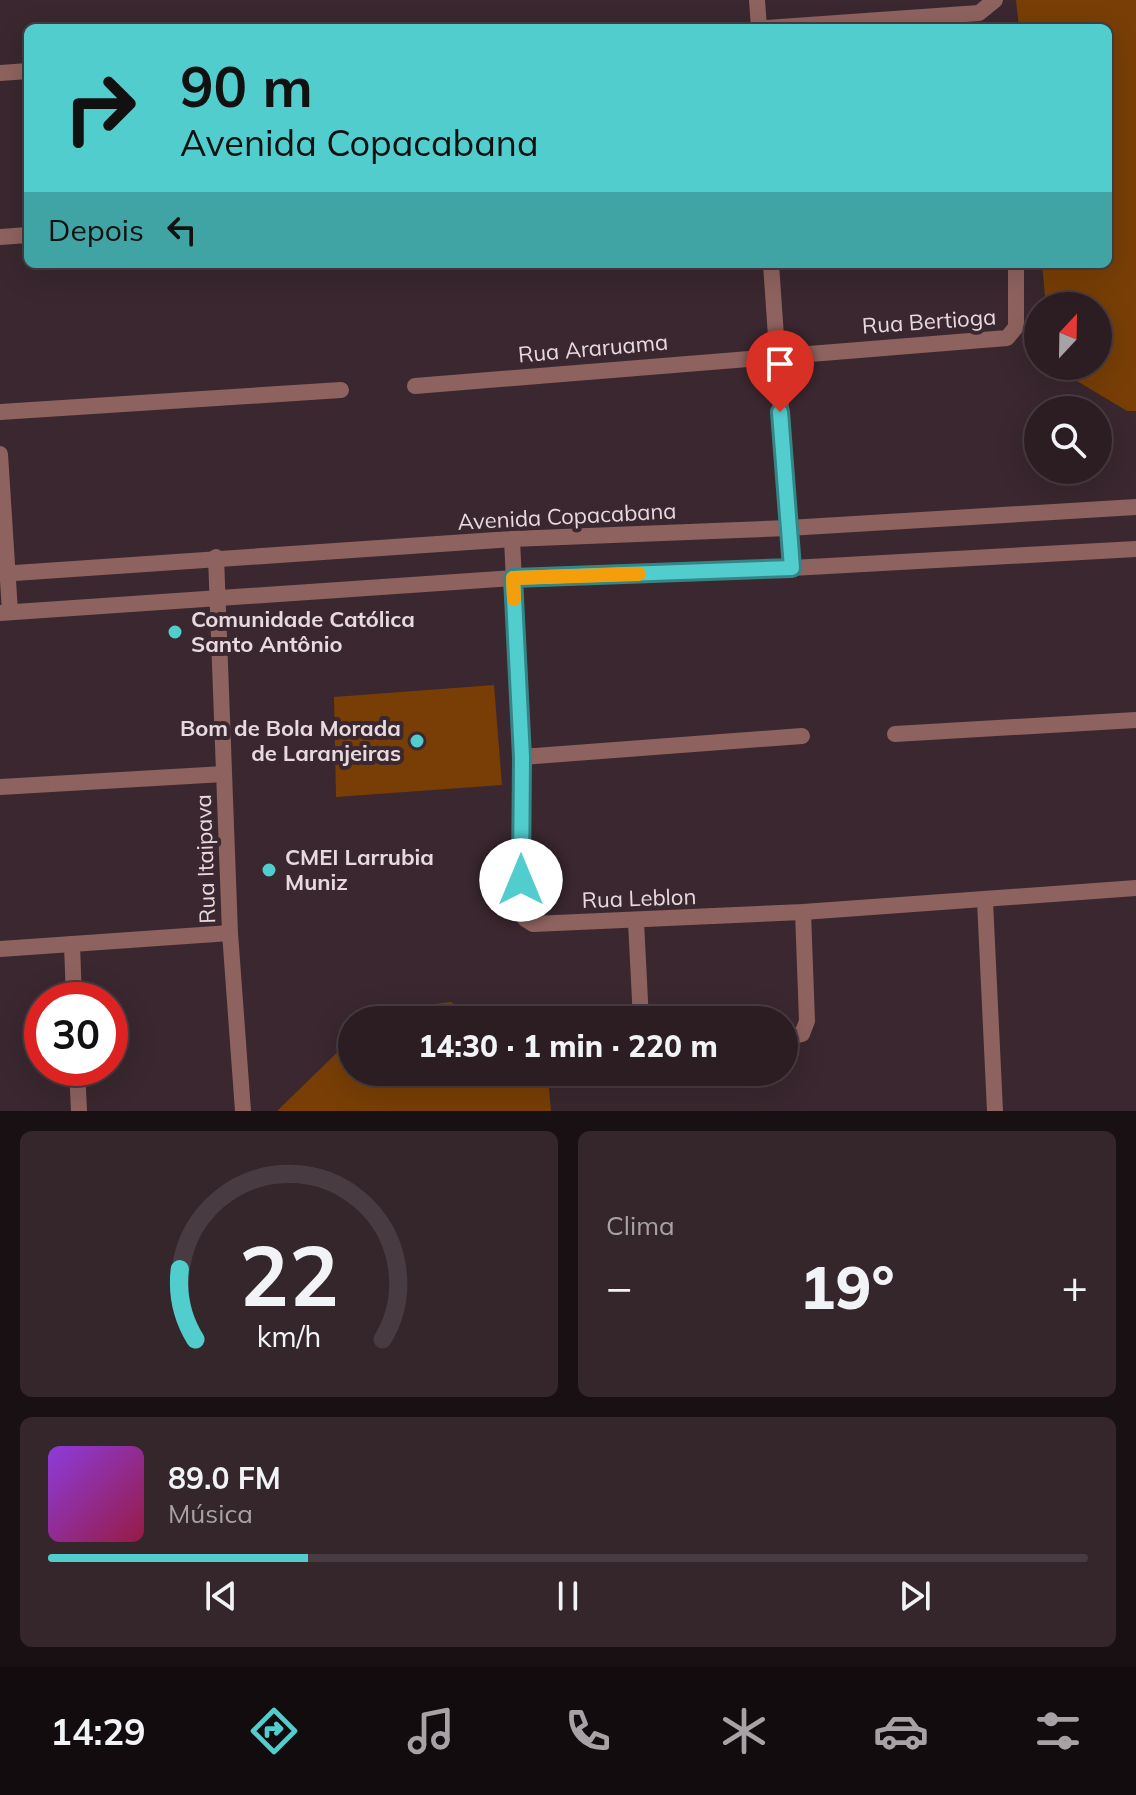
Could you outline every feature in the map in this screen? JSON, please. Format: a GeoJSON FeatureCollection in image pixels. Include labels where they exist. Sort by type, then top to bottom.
{"type":"FeatureCollection","features":[{"type":"Feature","properties":{"kind":"street"},"geometry":{"type":"LineString","coordinates":[[757,0],[759,24]]}},
{"type":"Feature","properties":{"kind":"street"},"geometry":{"type":"LineString","coordinates":[[823,24],[979,13],[995,0]]}},
{"type":"Feature","properties":{"kind":"street"},"geometry":{"type":"LineString","coordinates":[[0,73],[24,71]]}},
{"type":"Feature","properties":{"kind":"street"},"geometry":{"type":"LineString","coordinates":[[0,237],[24,235]]}},
{"type":"Feature","properties":{"kind":"street"},"geometry":{"type":"LineString","coordinates":[[771,268],[792,568]]}},
{"type":"Feature","properties":{"kind":"street","name":"Rua Bertioga"},"geometry":{"type":"LineString","coordinates":[[776,354],[1011,336],[1016,327],[1016,268]]}},
{"type":"Feature","properties":{"kind":"street","name":"Rua Araruama"},"geometry":{"type":"LineString","coordinates":[[415,386],[776,354]]}},
{"type":"Feature","properties":{"kind":"street"},"geometry":{"type":"LineString","coordinates":[[0,412],[341,390]]}},
{"type":"Feature","properties":{"kind":"street"},"geometry":{"type":"LineString","coordinates":[[0,454],[5,612],[513,578],[792,568],[1136,549]]}},
{"type":"Feature","properties":{"kind":"street","name":"Avenida Copacabana"},"geometry":{"type":"LineString","coordinates":[[4,574],[512,539],[788,528],[1136,507]]}},
{"type":"Feature","properties":{"kind":"street","name":"Rua Leblon"},"geometry":{"type":"LineString","coordinates":[[512,539],[522,757],[521,910],[525,919],[533,924],[636,922],[985,901],[1136,888]]}},
{"type":"Feature","properties":{"kind":"street","name":"Rua Itaipava"},"geometry":{"type":"LineString","coordinates":[[216,557],[220,596],[230,933],[243,1111]]}},
{"type":"Feature","properties":{"kind":"street"},"geometry":{"type":"LineString","coordinates":[[895,734],[1136,720]]}},
{"type":"Feature","properties":{"kind":"street"},"geometry":{"type":"LineString","coordinates":[[522,757],[802,736]]}},
{"type":"Feature","properties":{"kind":"street"},"geometry":{"type":"LineString","coordinates":[[0,787],[224,774]]}},
{"type":"Feature","properties":{"kind":"street"},"geometry":{"type":"LineString","coordinates":[[985,901],[995,1111]]}},
{"type":"Feature","properties":{"kind":"street"},"geometry":{"type":"LineString","coordinates":[[798,1035],[802,1034],[807,1021],[803,912]]}},
{"type":"Feature","properties":{"kind":"street"},"geometry":{"type":"LineString","coordinates":[[636,922],[640,1006]]}},
{"type":"Feature","properties":{"kind":"street"},"geometry":{"type":"LineString","coordinates":[[0,949],[230,933]]}},
{"type":"Feature","properties":{"kind":"street"},"geometry":{"type":"LineString","coordinates":[[72,944],[73,982]]}},
{"type":"Feature","properties":{"kind":"street"},"geometry":{"type":"LineString","coordinates":[[78,1086],[79,1111]]}},
{"type":"Feature","properties":{"kind":"shaded area"},"geometry":{"type":"Polygon","coordinates":[[[1016,0],[1136,0],[1136,411],[1127,411],[1112,402],[1112,396],[1102,396],[1075,380],[1112,380],[1112,292],[1045,292],[1042,268],[1112,268],[1112,24],[1019,24],[1016,0]]]}},
{"type":"Feature","properties":{"kind":"shaded area","name":"Bom de Bola Morada de Laranjeiras"},"geometry":{"type":"Polygon","coordinates":[[[494,685],[502,785],[336,797],[334,697],[494,685]]]}},
{"type":"Feature","properties":{"kind":"shaded area"},"geometry":{"type":"Polygon","coordinates":[[[451,1002],[456,1006],[419,1006],[451,1002]]]}},
{"type":"Feature","properties":{"kind":"shaded area"},"geometry":{"type":"Polygon","coordinates":[[[338,1052],[338,1086],[549,1086],[551,1111],[277,1111],[338,1052]]]}},
{"type":"Feature","properties":{"kind":"slow traffic"},"geometry":{"type":"LineString","coordinates":[[514,599],[513,578],[639,574]]}},
{"type":"Feature","properties":{"kind":"place","name":"Comunidade Católica Santo Antônio"},"geometry":{"type":"Point","coordinates":[175,632]}},
{"type":"Feature","properties":{"kind":"place","name":"Bom de Bola Morada de Laranjeiras"},"geometry":{"type":"Point","coordinates":[417,741]}},
{"type":"Feature","properties":{"kind":"place","name":"CMEI Larrubia Muniz"},"geometry":{"type":"Point","coordinates":[269,870]}},
{"type":"Feature","properties":{"kind":"route"},"geometry":{"type":"LineString","coordinates":[[521,880],[522,757],[513,578],[792,568],[780,412]]}}]}
